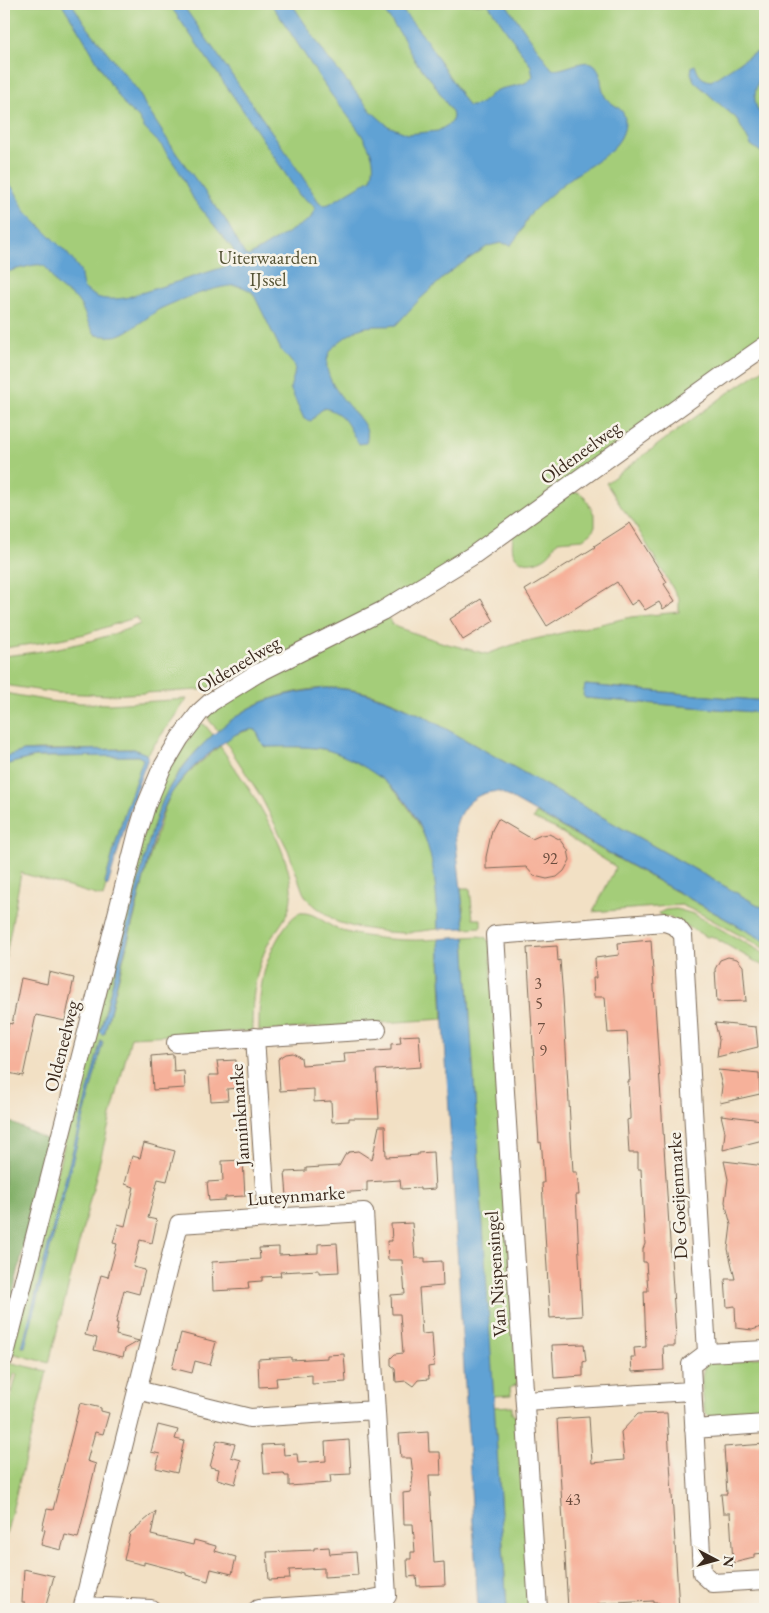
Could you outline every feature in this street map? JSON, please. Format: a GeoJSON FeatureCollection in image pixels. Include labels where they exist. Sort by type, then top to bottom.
{"type":"FeatureCollection","features":[{"type":"Feature","properties":{"kind":"street","name":"Oldeneelweg"},"geometry":{"type":"LineString","coordinates":[[4,1358],[138,832],[146,806],[161,770],[185,731],[200,712],[211,702],[249,679],[382,611],[472,556],[765,346]]}},
{"type":"Feature","properties":{"kind":"street","name":"De Goeijenmarke"},"geometry":{"type":"LineString","coordinates":[[495,935],[665,922],[676,926],[683,935],[707,1353]]}},
{"type":"Feature","properties":{"kind":"street","name":"Van Nispensingel"},"geometry":{"type":"LineString","coordinates":[[495,935],[538,1609]]}},
{"type":"Feature","properties":{"kind":"street","name":"Janninkmarke"},"geometry":{"type":"LineString","coordinates":[[176,1043],[377,1030]]}},
{"type":"Feature","properties":{"kind":"street","name":"Janninkmarke"},"geometry":{"type":"LineString","coordinates":[[255,1037],[267,1219]]}},
{"type":"Feature","properties":{"kind":"street","name":"Luteynmarke"},"geometry":{"type":"LineString","coordinates":[[151,1609],[83,1606],[179,1224],[364,1212],[387,1596],[357,1602],[258,1609]]}},
{"type":"Feature","properties":{"kind":"street"},"geometry":{"type":"LineString","coordinates":[[765,1350],[707,1353],[691,1364],[702,1573],[714,1583],[765,1580]]}},
{"type":"Feature","properties":{"kind":"street"},"geometry":{"type":"LineString","coordinates":[[137,1390],[250,1418],[375,1410]]}},
{"type":"Feature","properties":{"kind":"street"},"geometry":{"type":"LineString","coordinates":[[525,1401],[691,1391]]}},
{"type":"Feature","properties":{"kind":"street"},"geometry":{"type":"LineString","coordinates":[[694,1429],[765,1424]]}},
{"type":"Feature","properties":{"kind":"green space","name":"Uiterwaarden IJssel"},"geometry":{"type":"Polygon","coordinates":[[[4,4],[765,4],[765,339],[450,572],[230,681],[200,690],[109,695],[57,693],[4,685],[4,656],[73,645],[107,636],[140,624],[137,617],[85,634],[4,648],[4,4]]]}},
{"type":"Feature","properties":{"kind":"green space"},"geometry":{"type":"Polygon","coordinates":[[[765,368],[765,701],[586,685],[585,698],[765,713],[765,909],[425,717],[376,696],[346,689],[323,688],[298,692],[262,702],[243,712],[218,731],[209,720],[208,715],[223,702],[245,688],[386,614],[396,627],[444,643],[487,654],[518,643],[631,617],[679,612],[679,599],[633,521],[606,483],[765,368]]]}},
{"type":"Feature","properties":{"kind":"green space"},"geometry":{"type":"Polygon","coordinates":[[[572,492],[580,493],[585,497],[595,516],[595,526],[592,532],[583,539],[558,541],[549,554],[536,561],[526,562],[517,558],[513,550],[513,534],[572,492]]]}},
{"type":"Feature","properties":{"kind":"green space"},"geometry":{"type":"Polygon","coordinates":[[[4,693],[56,702],[109,704],[187,699],[147,755],[134,749],[37,750],[24,751],[4,757],[4,693]]]}},
{"type":"Feature","properties":{"kind":"green space"},"geometry":{"type":"Polygon","coordinates":[[[200,723],[205,725],[213,735],[183,766],[163,800],[154,824],[100,1032],[105,1032],[148,863],[165,807],[172,792],[188,773],[220,746],[271,826],[282,850],[289,873],[291,895],[287,914],[269,942],[257,975],[253,997],[252,1031],[131,1037],[49,1363],[11,1353],[150,809],[170,766],[200,723]]]}},
{"type":"Feature","properties":{"kind":"green space"},"geometry":{"type":"Polygon","coordinates":[[[252,729],[256,730],[266,747],[294,746],[316,748],[344,755],[364,765],[382,778],[397,794],[411,811],[430,851],[435,872],[438,929],[404,933],[354,927],[337,922],[307,899],[288,850],[260,795],[225,741],[230,736],[252,729]]]}},
{"type":"Feature","properties":{"kind":"green space"},"geometry":{"type":"Polygon","coordinates":[[[138,756],[143,759],[143,763],[124,814],[105,882],[106,886],[103,897],[21,873],[4,967],[4,765],[35,757],[138,756]]]}},
{"type":"Feature","properties":{"kind":"green space"},"geometry":{"type":"Polygon","coordinates":[[[536,813],[765,941],[765,949],[681,905],[593,912],[616,867],[556,829],[533,819],[536,813]]]}},
{"type":"Feature","properties":{"kind":"green space"},"geometry":{"type":"Polygon","coordinates":[[[461,888],[470,888],[473,919],[481,919],[481,927],[465,928],[461,888]]]}},
{"type":"Feature","properties":{"kind":"green space"},"geometry":{"type":"Polygon","coordinates":[[[676,909],[694,914],[765,954],[765,967],[711,936],[707,937],[670,917],[661,916],[659,913],[665,910],[676,909]]]}},
{"type":"Feature","properties":{"kind":"green space"},"geometry":{"type":"Polygon","coordinates":[[[299,913],[311,914],[336,929],[365,936],[403,940],[439,939],[443,1019],[259,1031],[262,980],[265,968],[274,945],[285,927],[299,913]]]}},
{"type":"Feature","properties":{"kind":"green space"},"geometry":{"type":"Polygon","coordinates":[[[465,937],[485,937],[490,943],[517,1384],[510,1388],[511,1395],[493,1396],[465,937]]]}},
{"type":"Feature","properties":{"kind":"green space"},"geometry":{"type":"Polygon","coordinates":[[[4,1119],[48,1140],[6,1324],[4,1324],[4,1119]]]}},
{"type":"Feature","properties":{"kind":"green space"},"geometry":{"type":"Polygon","coordinates":[[[765,1357],[765,1414],[710,1417],[705,1412],[702,1377],[708,1362],[765,1357]]]}},
{"type":"Feature","properties":{"kind":"green space"},"geometry":{"type":"Polygon","coordinates":[[[8,1362],[47,1371],[4,1543],[4,1424],[17,1374],[14,1374],[4,1412],[4,1380],[8,1362]]]}},
{"type":"Feature","properties":{"kind":"green space"},"geometry":{"type":"Polygon","coordinates":[[[512,1406],[512,1414],[519,1418],[531,1609],[507,1609],[494,1407],[512,1406]]]}},
{"type":"Feature","properties":{"kind":"water"},"geometry":{"type":"Polygon","coordinates":[[[62,4],[72,4],[88,28],[139,92],[145,105],[176,153],[225,219],[245,255],[249,256],[310,219],[315,209],[312,204],[300,196],[169,4],[182,4],[319,202],[324,205],[329,204],[371,179],[373,160],[366,142],[328,90],[271,4],[292,4],[327,57],[372,112],[388,126],[408,134],[438,131],[451,123],[452,112],[432,81],[415,61],[402,36],[379,4],[397,4],[425,38],[468,106],[473,106],[480,104],[495,91],[520,85],[533,77],[531,66],[488,4],[506,4],[552,69],[561,69],[588,62],[596,66],[606,98],[621,110],[625,118],[623,133],[619,141],[604,156],[566,182],[531,213],[511,245],[501,243],[488,246],[451,271],[419,300],[396,325],[370,326],[359,329],[339,342],[331,350],[327,359],[329,377],[339,394],[359,417],[367,432],[366,443],[359,444],[343,418],[333,411],[325,408],[311,421],[304,419],[290,388],[295,366],[281,350],[253,293],[245,288],[239,286],[221,287],[198,294],[158,310],[123,333],[116,336],[105,336],[96,335],[77,300],[58,286],[44,266],[34,265],[4,274],[4,180],[15,191],[26,212],[67,253],[80,270],[83,287],[98,297],[107,299],[125,298],[234,264],[236,260],[233,249],[194,200],[179,171],[161,145],[145,129],[138,117],[126,107],[111,85],[62,4]]]}},
{"type":"Feature","properties":{"kind":"water"},"geometry":{"type":"Polygon","coordinates":[[[759,52],[762,54],[762,63],[756,87],[755,103],[765,120],[765,155],[751,145],[736,118],[694,81],[691,73],[692,66],[695,65],[700,76],[711,81],[754,53],[759,52]]]}},
{"type":"Feature","properties":{"kind":"water"},"geometry":{"type":"Polygon","coordinates":[[[585,685],[765,701],[765,713],[585,698],[583,695],[585,685]]]}},
{"type":"Feature","properties":{"kind":"water"},"geometry":{"type":"Polygon","coordinates":[[[326,688],[352,690],[377,696],[425,717],[765,909],[765,941],[500,792],[491,792],[475,798],[463,809],[459,816],[455,833],[465,928],[438,929],[432,861],[426,841],[418,822],[407,804],[391,787],[366,768],[336,753],[309,747],[266,747],[256,730],[246,730],[231,737],[200,761],[183,778],[168,800],[155,834],[105,1032],[102,1034],[100,1032],[148,844],[159,809],[172,784],[193,755],[219,729],[248,709],[278,697],[326,688]]]}},
{"type":"Feature","properties":{"kind":"water"},"geometry":{"type":"Polygon","coordinates":[[[134,749],[146,754],[148,758],[136,790],[108,885],[106,886],[105,882],[124,814],[143,759],[138,756],[35,757],[4,765],[4,757],[24,751],[134,749]]]}},
{"type":"Feature","properties":{"kind":"water"},"geometry":{"type":"Polygon","coordinates":[[[465,937],[507,1609],[478,1609],[439,939],[465,937]]]}},
{"type":"Feature","properties":{"kind":"water"},"geometry":{"type":"Polygon","coordinates":[[[101,1040],[103,1042],[25,1347],[22,1347],[101,1040]]]}},
{"type":"Feature","properties":{"kind":"building"},"geometry":{"type":"Polygon","coordinates":[[[630,523],[667,582],[664,584],[675,601],[663,609],[659,602],[645,610],[638,600],[631,605],[617,582],[547,626],[525,590],[630,523]]]}},
{"type":"Feature","properties":{"kind":"building"},"geometry":{"type":"Polygon","coordinates":[[[481,599],[494,621],[463,640],[450,619],[481,599]]]}},
{"type":"Feature","properties":{"kind":"building"},"geometry":{"type":"Polygon","coordinates":[[[498,819],[532,839],[549,834],[561,840],[568,850],[570,860],[564,871],[557,877],[547,879],[534,876],[526,867],[486,869],[486,857],[492,830],[498,819]]]}},
{"type":"Feature","properties":{"kind":"building"},"geometry":{"type":"Polygon","coordinates":[[[651,940],[676,1337],[675,1346],[663,1346],[664,1370],[632,1372],[631,1357],[635,1357],[634,1348],[646,1347],[644,1291],[648,1291],[646,1262],[643,1262],[645,1244],[641,1169],[638,1169],[638,1153],[629,1153],[627,1120],[630,1119],[628,1081],[630,1081],[627,1032],[608,1033],[605,997],[594,997],[593,978],[596,978],[595,958],[619,955],[618,943],[651,940]]]}},
{"type":"Feature","properties":{"kind":"building"},"geometry":{"type":"Polygon","coordinates":[[[557,946],[563,997],[573,1172],[577,1172],[579,1195],[576,1195],[582,1316],[550,1318],[542,1183],[544,1183],[541,1142],[539,1143],[527,948],[557,946]]]}},
{"type":"Feature","properties":{"kind":"building"},"geometry":{"type":"Polygon","coordinates":[[[728,957],[737,959],[743,966],[746,1001],[717,1002],[715,969],[720,960],[728,957]]]}},
{"type":"Feature","properties":{"kind":"building"},"geometry":{"type":"Polygon","coordinates":[[[49,972],[74,978],[65,1021],[36,1015],[23,1076],[4,1072],[4,1046],[9,1023],[12,1024],[21,978],[47,984],[49,972]]]}},
{"type":"Feature","properties":{"kind":"building"},"geometry":{"type":"Polygon","coordinates":[[[715,1023],[756,1027],[758,1047],[717,1057],[719,1040],[715,1023]]]}},
{"type":"Feature","properties":{"kind":"building"},"geometry":{"type":"Polygon","coordinates":[[[419,1035],[421,1067],[376,1070],[379,1118],[349,1118],[349,1121],[332,1122],[331,1101],[314,1102],[314,1089],[280,1091],[278,1059],[286,1054],[293,1053],[301,1058],[302,1065],[345,1062],[344,1053],[391,1050],[391,1044],[401,1043],[400,1036],[419,1035]]]}},
{"type":"Feature","properties":{"kind":"building"},"geometry":{"type":"Polygon","coordinates":[[[173,1054],[174,1072],[184,1071],[185,1088],[153,1090],[151,1056],[173,1054]]]}},
{"type":"Feature","properties":{"kind":"building"},"geometry":{"type":"Polygon","coordinates":[[[236,1060],[238,1088],[227,1089],[228,1100],[211,1101],[209,1075],[219,1075],[217,1061],[236,1060]]]}},
{"type":"Feature","properties":{"kind":"building"},"geometry":{"type":"Polygon","coordinates":[[[718,1070],[759,1074],[760,1094],[720,1103],[722,1086],[718,1070]]]}},
{"type":"Feature","properties":{"kind":"building"},"geometry":{"type":"Polygon","coordinates":[[[721,1115],[762,1120],[763,1140],[723,1150],[725,1132],[721,1115]]]}},
{"type":"Feature","properties":{"kind":"building"},"geometry":{"type":"Polygon","coordinates":[[[379,1126],[385,1126],[386,1157],[433,1152],[435,1189],[401,1189],[400,1180],[367,1182],[367,1191],[287,1196],[285,1172],[306,1171],[306,1168],[339,1166],[345,1155],[349,1152],[358,1151],[372,1160],[379,1126]]]}},
{"type":"Feature","properties":{"kind":"building"},"geometry":{"type":"Polygon","coordinates":[[[144,1143],[175,1151],[167,1181],[158,1179],[148,1218],[157,1220],[152,1243],[140,1240],[133,1267],[145,1270],[139,1294],[124,1290],[116,1323],[118,1323],[116,1335],[139,1341],[125,1349],[123,1357],[94,1350],[97,1338],[85,1335],[101,1275],[108,1277],[117,1244],[113,1243],[118,1224],[125,1226],[134,1187],[125,1184],[132,1156],[140,1158],[144,1143]]]}},
{"type":"Feature","properties":{"kind":"building"},"geometry":{"type":"Polygon","coordinates":[[[243,1160],[245,1196],[225,1197],[225,1200],[209,1201],[207,1182],[223,1181],[222,1161],[243,1160]]]}},
{"type":"Feature","properties":{"kind":"building"},"geometry":{"type":"Polygon","coordinates":[[[724,1161],[765,1166],[765,1326],[752,1330],[736,1328],[735,1306],[727,1307],[725,1279],[735,1279],[728,1249],[731,1225],[725,1202],[728,1179],[724,1161]]]}},
{"type":"Feature","properties":{"kind":"building"},"geometry":{"type":"Polygon","coordinates":[[[412,1223],[415,1258],[425,1258],[425,1262],[442,1261],[443,1286],[419,1288],[422,1334],[432,1333],[434,1366],[428,1367],[429,1379],[418,1380],[413,1386],[406,1381],[396,1382],[395,1368],[391,1365],[391,1358],[395,1354],[403,1353],[400,1314],[392,1314],[391,1295],[405,1294],[402,1260],[388,1260],[387,1241],[392,1241],[391,1224],[412,1223]]]}},
{"type":"Feature","properties":{"kind":"building"},"geometry":{"type":"Polygon","coordinates":[[[337,1243],[339,1272],[319,1273],[319,1270],[280,1272],[281,1276],[262,1277],[262,1281],[248,1282],[249,1289],[213,1291],[212,1262],[260,1259],[259,1248],[279,1247],[279,1255],[318,1253],[318,1244],[337,1243]]]}},
{"type":"Feature","properties":{"kind":"building"},"geometry":{"type":"Polygon","coordinates":[[[181,1333],[216,1342],[210,1365],[195,1361],[192,1373],[172,1368],[181,1333]]]}},
{"type":"Feature","properties":{"kind":"building"},"geometry":{"type":"Polygon","coordinates":[[[584,1344],[586,1361],[583,1362],[583,1376],[554,1378],[552,1345],[584,1344]]]}},
{"type":"Feature","properties":{"kind":"building"},"geometry":{"type":"Polygon","coordinates":[[[344,1354],[346,1382],[312,1384],[312,1375],[276,1378],[277,1386],[259,1387],[258,1359],[291,1357],[291,1360],[327,1358],[327,1355],[344,1354]]]}},
{"type":"Feature","properties":{"kind":"building"},"geometry":{"type":"Polygon","coordinates":[[[80,1403],[101,1408],[101,1411],[109,1413],[103,1434],[95,1432],[87,1461],[96,1464],[78,1538],[65,1535],[61,1550],[41,1545],[45,1530],[42,1529],[47,1509],[53,1510],[80,1403]]]}},
{"type":"Feature","properties":{"kind":"building"},"geometry":{"type":"Polygon","coordinates":[[[667,1413],[679,1609],[665,1609],[658,1603],[653,1603],[653,1601],[598,1604],[598,1609],[568,1609],[557,1419],[589,1417],[592,1463],[624,1460],[621,1432],[638,1414],[667,1413]]]}},
{"type":"Feature","properties":{"kind":"building"},"geometry":{"type":"Polygon","coordinates":[[[158,1425],[178,1430],[175,1439],[184,1441],[177,1473],[156,1468],[160,1454],[151,1452],[158,1425]]]}},
{"type":"Feature","properties":{"kind":"building"},"geometry":{"type":"Polygon","coordinates":[[[428,1432],[429,1452],[440,1452],[441,1475],[429,1475],[434,1563],[444,1562],[445,1585],[417,1586],[416,1576],[408,1577],[407,1559],[411,1559],[411,1552],[415,1552],[413,1524],[404,1524],[403,1493],[411,1492],[413,1475],[411,1458],[401,1458],[399,1434],[428,1432]]]}},
{"type":"Feature","properties":{"kind":"building"},"geometry":{"type":"Polygon","coordinates":[[[217,1440],[235,1444],[231,1457],[241,1460],[235,1484],[217,1479],[219,1469],[210,1467],[217,1440]]]}},
{"type":"Feature","properties":{"kind":"building"},"geometry":{"type":"Polygon","coordinates":[[[349,1440],[351,1474],[330,1475],[331,1483],[289,1486],[289,1476],[285,1476],[284,1473],[264,1474],[262,1445],[283,1444],[284,1455],[297,1454],[298,1463],[326,1461],[325,1442],[349,1440]]]}},
{"type":"Feature","properties":{"kind":"building"},"geometry":{"type":"Polygon","coordinates":[[[765,1444],[765,1553],[754,1554],[754,1558],[733,1563],[730,1513],[723,1513],[721,1494],[727,1494],[724,1447],[765,1444]]]}},
{"type":"Feature","properties":{"kind":"building"},"geometry":{"type":"Polygon","coordinates":[[[156,1511],[151,1535],[193,1545],[194,1540],[216,1546],[215,1551],[236,1557],[232,1574],[211,1569],[208,1581],[144,1562],[144,1565],[124,1560],[130,1533],[156,1511]]]}},
{"type":"Feature","properties":{"kind":"building"},"geometry":{"type":"Polygon","coordinates":[[[329,1547],[330,1554],[356,1552],[358,1575],[324,1577],[324,1568],[289,1570],[290,1579],[269,1580],[267,1552],[314,1550],[314,1548],[329,1547]]]}},
{"type":"Feature","properties":{"kind":"building"},"geometry":{"type":"Polygon","coordinates":[[[24,1569],[54,1576],[45,1609],[25,1609],[25,1602],[22,1602],[24,1569]]]}}]}
